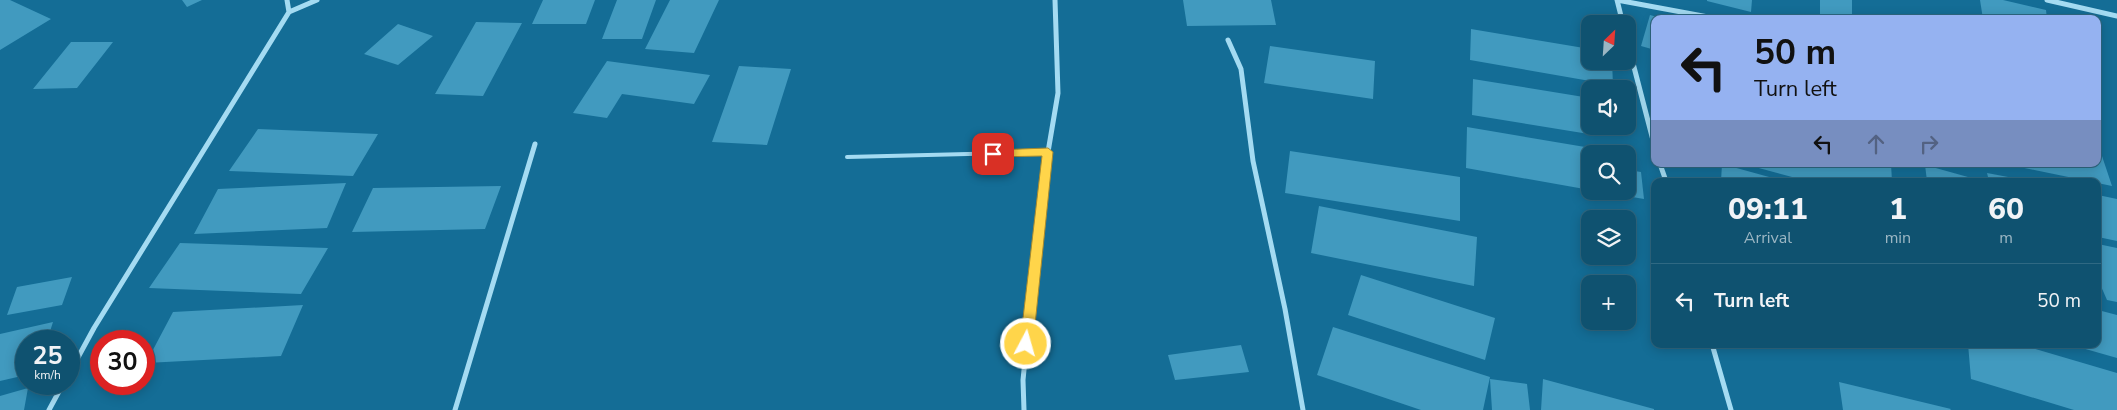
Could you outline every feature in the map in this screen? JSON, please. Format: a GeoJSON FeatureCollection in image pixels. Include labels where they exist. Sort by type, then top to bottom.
{"type":"FeatureCollection","features":[{"type":"Feature","properties":{"kind":"street"},"geometry":{"type":"LineString","coordinates":[[287,0],[289,12]]}},
{"type":"Feature","properties":{"kind":"street"},"geometry":{"type":"LineString","coordinates":[[80,354],[289,12],[317,0]]}},
{"type":"Feature","properties":{"kind":"street"},"geometry":{"type":"LineString","coordinates":[[1024,410],[1023,380],[1048,152],[1058,93],[1055,0]]}},
{"type":"Feature","properties":{"kind":"street"},"geometry":{"type":"LineString","coordinates":[[1621,15],[1617,0],[1698,15]]}},
{"type":"Feature","properties":{"kind":"street"},"geometry":{"type":"LineString","coordinates":[[2047,0],[2117,16]]}},
{"type":"Feature","properties":{"kind":"street"},"geometry":{"type":"LineString","coordinates":[[1228,40],[1241,69],[1253,161],[1284,309],[1302,410]]}},
{"type":"Feature","properties":{"kind":"street"},"geometry":{"type":"LineString","coordinates":[[1634,70],[1651,135]]}},
{"type":"Feature","properties":{"kind":"street"},"geometry":{"type":"LineString","coordinates":[[455,410],[535,144]]}},
{"type":"Feature","properties":{"kind":"street"},"geometry":{"type":"LineString","coordinates":[[1713,348],[1731,410]]}},
{"type":"Feature","properties":{"kind":"street"},"geometry":{"type":"LineString","coordinates":[[48,410],[57,395]]}},
{"type":"Feature","properties":{"kind":"lane"},"geometry":{"type":"LineString","coordinates":[[847,157],[1048,152]]}},
{"type":"Feature","properties":{"kind":"building"},"geometry":{"type":"Polygon","coordinates":[[[0,0],[10,0],[51,19],[0,50],[0,0]]]}},
{"type":"Feature","properties":{"kind":"building"},"geometry":{"type":"Polygon","coordinates":[[[182,0],[202,0],[187,7],[182,0]]]}},
{"type":"Feature","properties":{"kind":"building"},"geometry":{"type":"Polygon","coordinates":[[[543,0],[595,0],[586,24],[532,24],[543,0]]]}},
{"type":"Feature","properties":{"kind":"building"},"geometry":{"type":"Polygon","coordinates":[[[617,0],[656,0],[642,39],[602,39],[617,0]]]}},
{"type":"Feature","properties":{"kind":"building"},"geometry":{"type":"Polygon","coordinates":[[[670,0],[719,0],[694,53],[645,49],[670,0]]]}},
{"type":"Feature","properties":{"kind":"building"},"geometry":{"type":"Polygon","coordinates":[[[1183,0],[1271,0],[1276,25],[1187,26],[1183,0]]]}},
{"type":"Feature","properties":{"kind":"building"},"geometry":{"type":"Polygon","coordinates":[[[1752,0],[1751,12],[1707,1],[1752,0]]]}},
{"type":"Feature","properties":{"kind":"building"},"geometry":{"type":"Polygon","coordinates":[[[1820,0],[1852,0],[1852,15],[1820,15],[1820,0]]]}},
{"type":"Feature","properties":{"kind":"building"},"geometry":{"type":"Polygon","coordinates":[[[1980,0],[2003,0],[2046,10],[2047,15],[1982,15],[1980,0]]]}},
{"type":"Feature","properties":{"kind":"building"},"geometry":{"type":"Polygon","coordinates":[[[1650,15],[1651,15],[1651,49],[1641,46],[1650,15]]]}},
{"type":"Feature","properties":{"kind":"building"},"geometry":{"type":"Polygon","coordinates":[[[476,22],[522,23],[483,96],[435,94],[476,22]]]}},
{"type":"Feature","properties":{"kind":"building"},"geometry":{"type":"Polygon","coordinates":[[[398,24],[433,36],[398,65],[364,54],[398,24]]]}},
{"type":"Feature","properties":{"kind":"building"},"geometry":{"type":"Polygon","coordinates":[[[1471,29],[1581,47],[1581,70],[1612,70],[1613,80],[1584,80],[1470,60],[1471,29]]]}},
{"type":"Feature","properties":{"kind":"building"},"geometry":{"type":"Polygon","coordinates":[[[71,42],[113,42],[77,88],[33,89],[71,42]]]}},
{"type":"Feature","properties":{"kind":"building"},"geometry":{"type":"Polygon","coordinates":[[[1270,46],[1375,61],[1373,99],[1264,83],[1270,46]]]}},
{"type":"Feature","properties":{"kind":"building"},"geometry":{"type":"Polygon","coordinates":[[[607,61],[710,75],[694,104],[622,94],[607,118],[573,113],[607,61]]]}},
{"type":"Feature","properties":{"kind":"building"},"geometry":{"type":"Polygon","coordinates":[[[739,66],[791,69],[767,145],[712,142],[739,66]]]}},
{"type":"Feature","properties":{"kind":"building"},"geometry":{"type":"Polygon","coordinates":[[[1473,79],[1581,97],[1581,133],[1472,115],[1473,79]]]}},
{"type":"Feature","properties":{"kind":"building"},"geometry":{"type":"Polygon","coordinates":[[[1467,127],[1581,146],[1581,188],[1466,168],[1467,127]]]}},
{"type":"Feature","properties":{"kind":"building"},"geometry":{"type":"Polygon","coordinates":[[[258,129],[378,134],[353,176],[229,171],[258,129]]]}},
{"type":"Feature","properties":{"kind":"building"},"geometry":{"type":"Polygon","coordinates":[[[1290,151],[1460,177],[1460,221],[1285,193],[1290,151]]]}},
{"type":"Feature","properties":{"kind":"building"},"geometry":{"type":"Polygon","coordinates":[[[2101,153],[2112,186],[2101,184],[2101,178],[2073,178],[2020,167],[2101,167],[2101,153]]]}},
{"type":"Feature","properties":{"kind":"building"},"geometry":{"type":"Polygon","coordinates":[[[1722,167],[1733,167],[1773,178],[1721,178],[1722,167]]]}},
{"type":"Feature","properties":{"kind":"building"},"geometry":{"type":"Polygon","coordinates":[[[1755,167],[1891,167],[1892,178],[1796,178],[1755,167]]]}},
{"type":"Feature","properties":{"kind":"building"},"geometry":{"type":"Polygon","coordinates":[[[1925,167],[1932,167],[1968,178],[1927,178],[1925,167]]]}},
{"type":"Feature","properties":{"kind":"building"},"geometry":{"type":"Polygon","coordinates":[[[1636,171],[1641,172],[1644,199],[1636,198],[1636,171]]]}},
{"type":"Feature","properties":{"kind":"building"},"geometry":{"type":"Polygon","coordinates":[[[1987,173],[2013,178],[1988,178],[1987,173]]]}},
{"type":"Feature","properties":{"kind":"building"},"geometry":{"type":"Polygon","coordinates":[[[346,183],[327,228],[194,234],[218,189],[346,183]]]}},
{"type":"Feature","properties":{"kind":"building"},"geometry":{"type":"Polygon","coordinates":[[[501,186],[485,229],[352,232],[373,188],[501,186]]]}},
{"type":"Feature","properties":{"kind":"building"},"geometry":{"type":"Polygon","coordinates":[[[2101,196],[2117,199],[2117,241],[2101,238],[2101,196]]]}},
{"type":"Feature","properties":{"kind":"building"},"geometry":{"type":"Polygon","coordinates":[[[1319,206],[1477,237],[1474,286],[1311,253],[1319,206]]]}},
{"type":"Feature","properties":{"kind":"building"},"geometry":{"type":"Polygon","coordinates":[[[180,243],[328,248],[301,294],[149,288],[180,243]]]}},
{"type":"Feature","properties":{"kind":"building"},"geometry":{"type":"Polygon","coordinates":[[[2101,245],[2117,248],[2117,302],[2107,300],[2101,286],[2101,245]]]}},
{"type":"Feature","properties":{"kind":"building"},"geometry":{"type":"Polygon","coordinates":[[[1361,275],[1495,318],[1485,360],[1348,315],[1361,275]]]}},
{"type":"Feature","properties":{"kind":"building"},"geometry":{"type":"Polygon","coordinates":[[[72,277],[62,305],[7,315],[17,287],[72,277]]]}},
{"type":"Feature","properties":{"kind":"building"},"geometry":{"type":"Polygon","coordinates":[[[303,305],[281,356],[155,363],[155,346],[173,312],[303,305]]]}},
{"type":"Feature","properties":{"kind":"building"},"geometry":{"type":"Polygon","coordinates":[[[2101,311],[2117,315],[2117,358],[2082,348],[2101,348],[2101,311]]]}},
{"type":"Feature","properties":{"kind":"building"},"geometry":{"type":"Polygon","coordinates":[[[53,322],[50,330],[18,330],[53,322]]]}},
{"type":"Feature","properties":{"kind":"building"},"geometry":{"type":"Polygon","coordinates":[[[1333,327],[1490,377],[1483,410],[1421,410],[1317,375],[1333,327]]]}},
{"type":"Feature","properties":{"kind":"building"},"geometry":{"type":"Polygon","coordinates":[[[15,331],[15,378],[0,381],[0,334],[15,331]]]}},
{"type":"Feature","properties":{"kind":"building"},"geometry":{"type":"Polygon","coordinates":[[[1241,345],[1249,372],[1175,380],[1168,355],[1241,345]]]}},
{"type":"Feature","properties":{"kind":"building"},"geometry":{"type":"Polygon","coordinates":[[[1968,348],[2032,348],[2117,373],[2117,410],[2074,410],[1971,379],[1968,348]]]}},
{"type":"Feature","properties":{"kind":"building"},"geometry":{"type":"Polygon","coordinates":[[[1490,379],[1527,384],[1530,410],[1492,410],[1490,379]]]}},
{"type":"Feature","properties":{"kind":"building"},"geometry":{"type":"Polygon","coordinates":[[[1543,379],[1654,409],[1654,410],[1541,410],[1543,379]]]}},
{"type":"Feature","properties":{"kind":"building"},"geometry":{"type":"Polygon","coordinates":[[[1839,382],[1951,409],[1843,410],[1839,382]]]}},
{"type":"Feature","properties":{"kind":"building"},"geometry":{"type":"Polygon","coordinates":[[[15,392],[15,395],[27,395],[24,410],[0,410],[0,396],[15,392]]]}},
{"type":"Feature","properties":{"kind":"route"},"geometry":{"type":"LineString","coordinates":[[993,154],[1048,152],[1026,344]]}}]}
